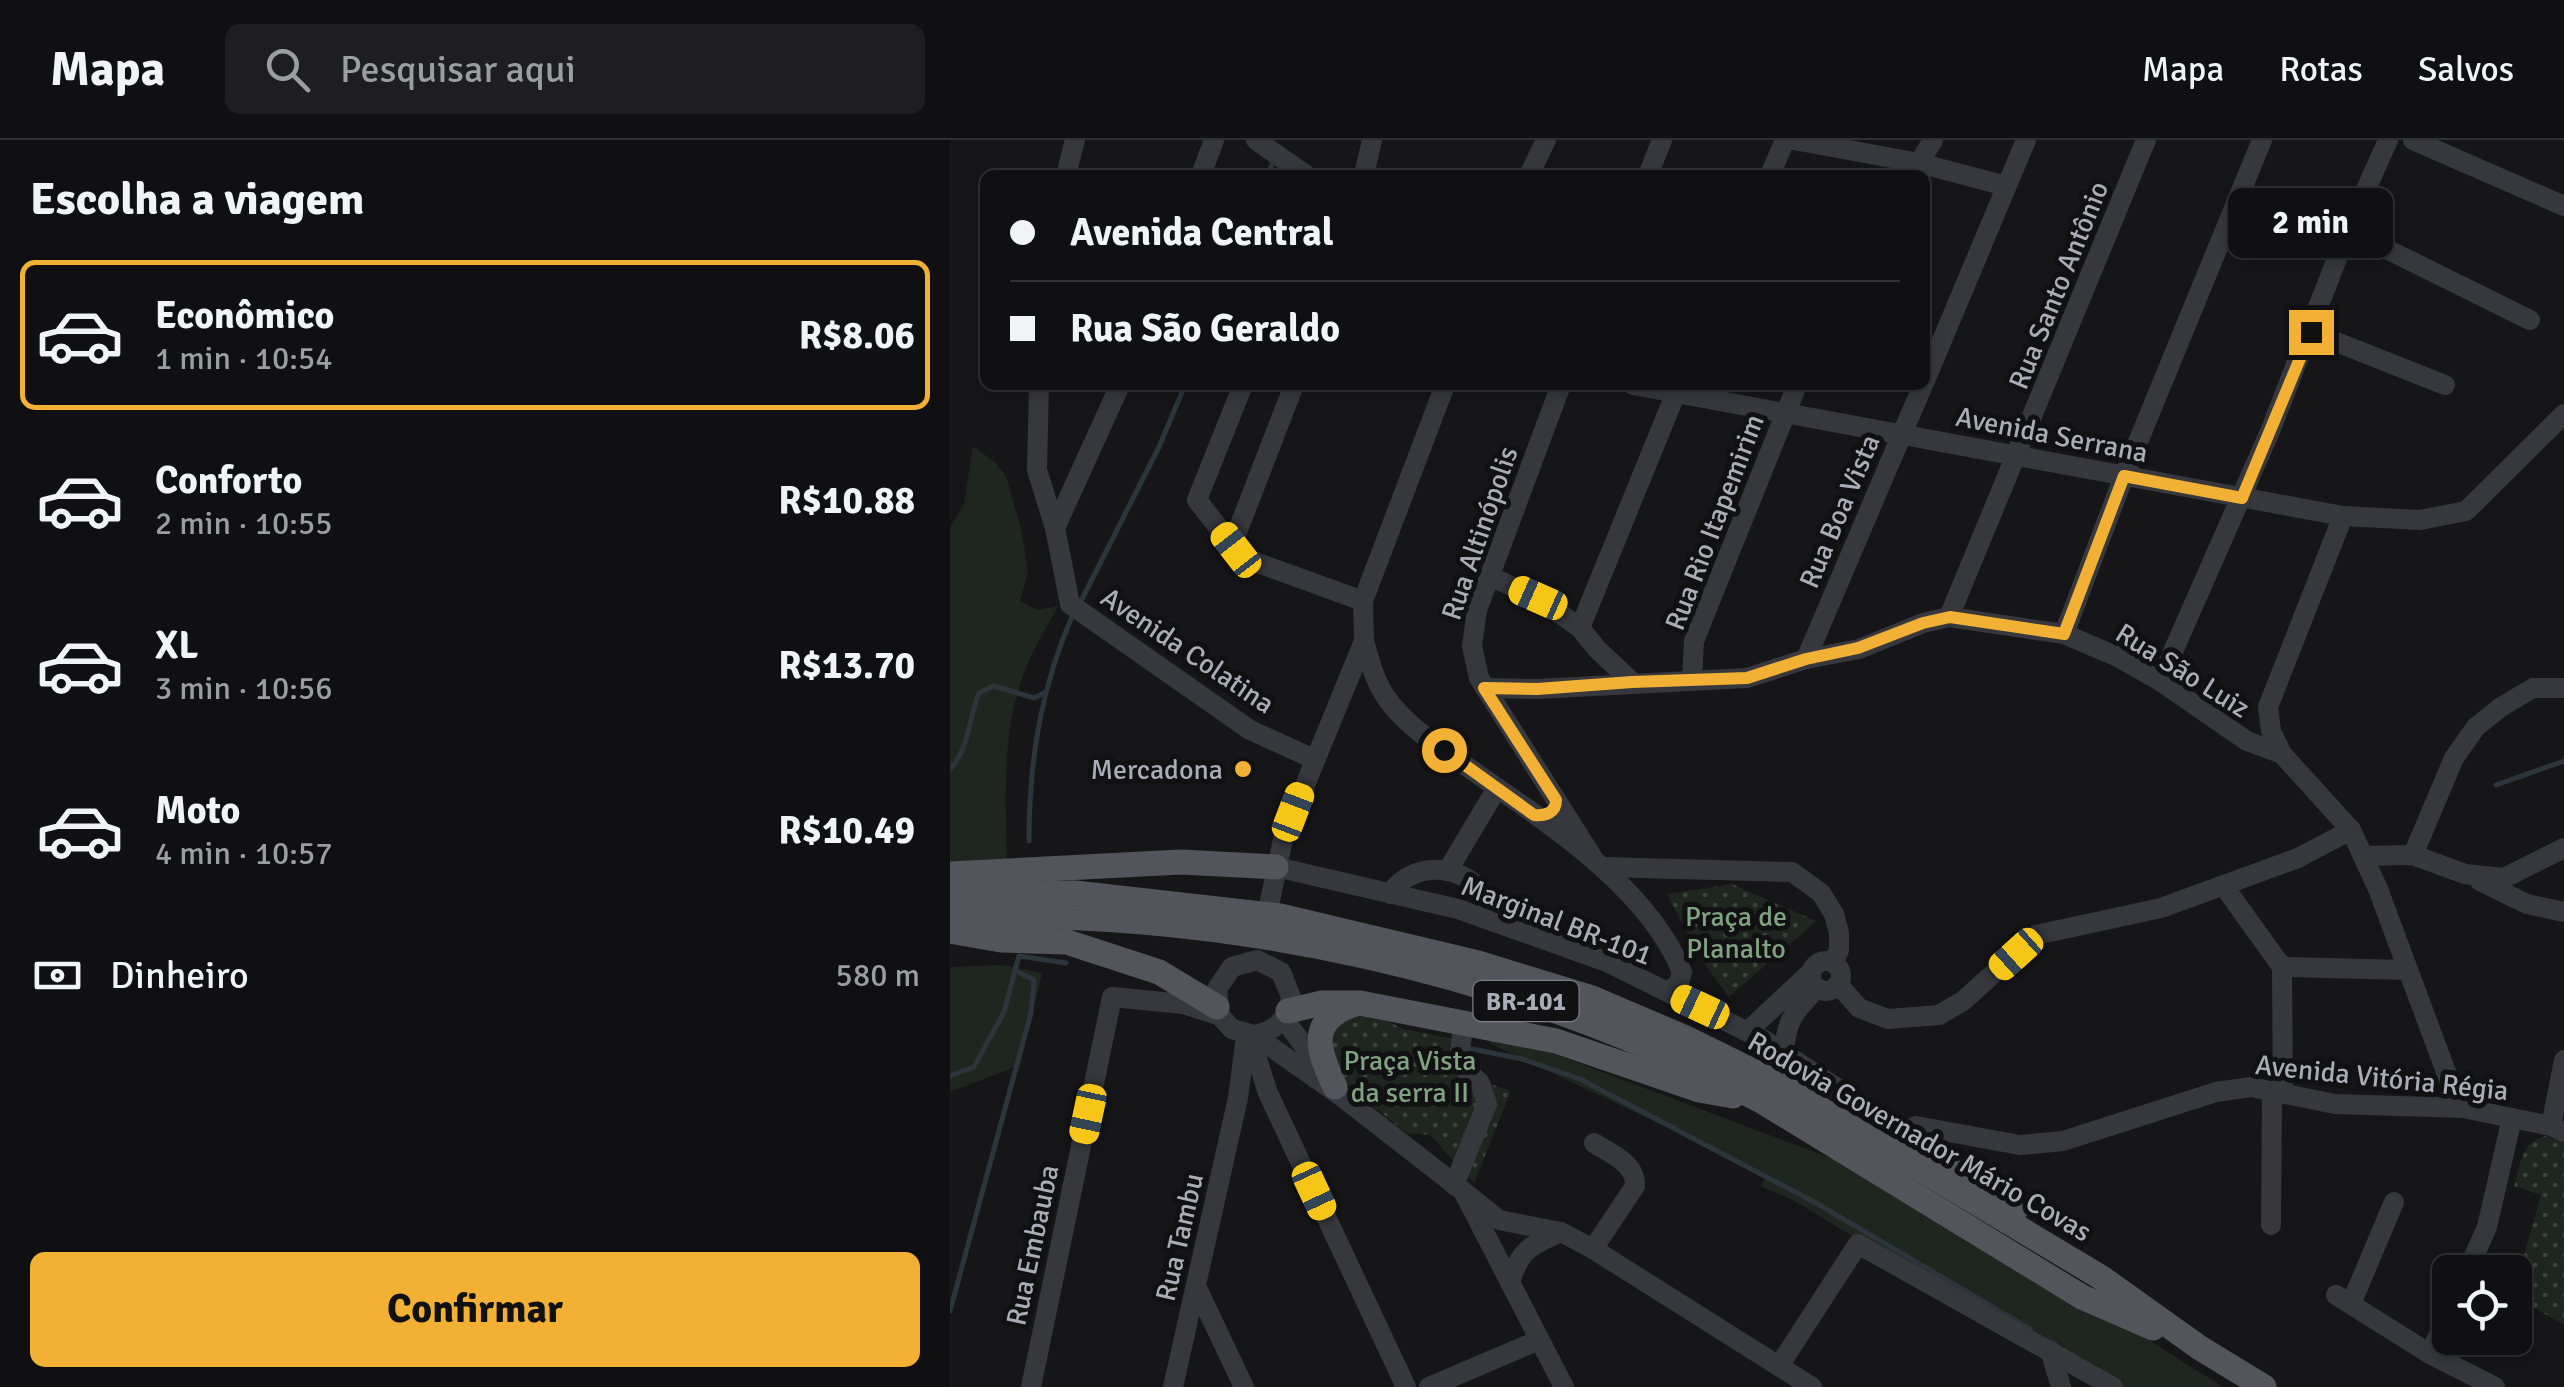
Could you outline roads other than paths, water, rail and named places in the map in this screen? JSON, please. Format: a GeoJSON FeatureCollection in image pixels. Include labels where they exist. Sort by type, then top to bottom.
{"type":"FeatureCollection","features":[{"type":"Feature","properties":{"kind":"main road"},"geometry":{"type":"LineString","coordinates":[[950,931],[1005,905],[1072,905],[1182,862],[1276,867]]}},
{"type":"Feature","properties":{"kind":"main road"},"geometry":{"type":"LineString","coordinates":[[950,874],[1005,905]]}},
{"type":"Feature","properties":{"kind":"main road","name":"Rodovia Governador Mário Covas"},"geometry":{"type":"LineString","coordinates":[[950,896],[1005,905],[1072,905],[1278,927],[1478,963],[1592,998],[1777,1083],[2102,1278],[2200,1348],[2264,1387]]}},
{"type":"Feature","properties":{"kind":"main road","name":"Rodovia Governador Mário Covas"},"geometry":{"type":"LineString","coordinates":[[950,917],[1005,905]]}},
{"type":"Feature","properties":{"kind":"main road"},"geometry":{"type":"LineString","coordinates":[[1072,905],[1159,972],[1219,1011]]}},
{"type":"Feature","properties":{"kind":"main road","name":"Rodovia Governador Mário Covas"},"geometry":{"type":"LineString","coordinates":[[1278,927],[1457,978],[1586,1021],[1721,1080],[2082,1297],[2200,1348]]}},
{"type":"Feature","properties":{"kind":"main road"},"geometry":{"type":"LineString","coordinates":[[1286,1015],[1322,1003],[1360,1003],[1556,1041],[1700,1090],[1763,1102]]}},
{"type":"Feature","properties":{"kind":"main road"},"geometry":{"type":"LineString","coordinates":[[1338,1091],[1318,1052],[1319,1036],[1340,1009],[1360,1003]]}},
{"type":"Feature","properties":{"kind":"main road"},"geometry":{"type":"LineString","coordinates":[[1904,1132],[2040,1222],[2102,1278]]}},
{"type":"Feature","properties":{"kind":"street"},"geometry":{"type":"LineString","coordinates":[[1067,170],[1075,140]]}},
{"type":"Feature","properties":{"kind":"street"},"geometry":{"type":"LineString","coordinates":[[1203,170],[1214,140]]}},
{"type":"Feature","properties":{"kind":"street"},"geometry":{"type":"LineString","coordinates":[[1365,170],[1372,140]]}},
{"type":"Feature","properties":{"kind":"street"},"geometry":{"type":"LineString","coordinates":[[1531,170],[1546,140]]}},
{"type":"Feature","properties":{"kind":"street"},"geometry":{"type":"LineString","coordinates":[[1650,170],[1662,140]]}},
{"type":"Feature","properties":{"kind":"street"},"geometry":{"type":"LineString","coordinates":[[1772,170],[1785,140]]}},
{"type":"Feature","properties":{"kind":"street"},"geometry":{"type":"LineString","coordinates":[[1794,140],[1885,166],[1919,163],[2006,186]]}},
{"type":"Feature","properties":{"kind":"street"},"geometry":{"type":"LineString","coordinates":[[1919,163],[1933,140]]}},
{"type":"Feature","properties":{"kind":"street","name":"Rua Boa Vista"},"geometry":{"type":"LineString","coordinates":[[1930,369],[2026,140]]}},
{"type":"Feature","properties":{"kind":"street","name":"Rua Santo Antônio"},"geometry":{"type":"LineString","coordinates":[[1950,617],[2146,140]]}},
{"type":"Feature","properties":{"kind":"street"},"geometry":{"type":"LineString","coordinates":[[2064,634],[2124,476],[2262,140]]}},
{"type":"Feature","properties":{"kind":"street"},"geometry":{"type":"LineString","coordinates":[[2160,681],[2242,498],[2311,332],[2348,230],[2388,140]]}},
{"type":"Feature","properties":{"kind":"street"},"geometry":{"type":"LineString","coordinates":[[2412,140],[2564,206]]}},
{"type":"Feature","properties":{"kind":"street"},"geometry":{"type":"LineString","coordinates":[[1264,146],[1299,170]]}},
{"type":"Feature","properties":{"kind":"street"},"geometry":{"type":"LineString","coordinates":[[2348,230],[2530,320]]}},
{"type":"Feature","properties":{"kind":"street"},"geometry":{"type":"LineString","coordinates":[[2311,332],[2445,385]]}},
{"type":"Feature","properties":{"kind":"street","name":"Avenida Colatina"},"geometry":{"type":"LineString","coordinates":[[1038,390],[1037,470],[1055,528],[1070,604],[1250,730],[1314,759]]}},
{"type":"Feature","properties":{"kind":"street"},"geometry":{"type":"LineString","coordinates":[[1055,528],[1111,390]]}},
{"type":"Feature","properties":{"kind":"street"},"geometry":{"type":"LineString","coordinates":[[1242,390],[1197,500],[1247,559],[1362,601]]}},
{"type":"Feature","properties":{"kind":"street"},"geometry":{"type":"LineString","coordinates":[[1236,550],[1236,535],[1292,390]]}},
{"type":"Feature","properties":{"kind":"street"},"geometry":{"type":"LineString","coordinates":[[1443,390],[1362,601],[1364,641],[1374,676],[1390,703],[1418,732],[1598,862],[1660,932],[1676,957],[1682,972],[1678,984],[1666,991]]}},
{"type":"Feature","properties":{"kind":"street","name":"Rua Altinópolis"},"geometry":{"type":"LineString","coordinates":[[1559,390],[1477,610],[1472,646],[1484,688],[1598,862]]}},
{"type":"Feature","properties":{"kind":"street"},"geometry":{"type":"LineString","coordinates":[[1580,628],[1677,390]]}},
{"type":"Feature","properties":{"kind":"street","name":"Avenida Serrana"},"geometry":{"type":"LineString","coordinates":[[1677,390],[1786,414],[2343,516],[2420,520],[2466,511],[2564,414]]}},
{"type":"Feature","properties":{"kind":"street","name":"Rua Rio Itapemirim"},"geometry":{"type":"LineString","coordinates":[[1692,681],[1694,641],[1795,390]]}},
{"type":"Feature","properties":{"kind":"street","name":"Rua Boa Vista"},"geometry":{"type":"LineString","coordinates":[[1806,659],[1921,390]]}},
{"type":"Feature","properties":{"kind":"street"},"geometry":{"type":"LineString","coordinates":[[2282,754],[2271,731],[2268,707],[2343,516]]}},
{"type":"Feature","properties":{"kind":"street"},"geometry":{"type":"LineString","coordinates":[[1489,576],[1538,598],[1580,628],[1596,649],[1632,682]]}},
{"type":"Feature","properties":{"kind":"street","name":"Rua São Luiz"},"geometry":{"type":"LineString","coordinates":[[1484,688],[1537,689],[1747,678],[1858,648],[1950,617],[2064,634],[2118,657],[2246,741],[2282,754],[2350,830],[2463,1108]]}},
{"type":"Feature","properties":{"kind":"street"},"geometry":{"type":"LineString","coordinates":[[1257,960],[1282,840],[1364,641]]}},
{"type":"Feature","properties":{"kind":"street"},"geometry":{"type":"LineString","coordinates":[[1348,684],[1360,684],[1390,703]]}},
{"type":"Feature","properties":{"kind":"street"},"geometry":{"type":"LineString","coordinates":[[2412,855],[2454,758],[2476,727],[2501,706],[2533,688],[2563,688]]}},
{"type":"Feature","properties":{"kind":"street"},"geometry":{"type":"LineString","coordinates":[[1448,870],[1497,788]]}},
{"type":"Feature","properties":{"kind":"street"},"geometry":{"type":"LineString","coordinates":[[1534,815],[1544,816],[1552,811],[1556,800]]}},
{"type":"Feature","properties":{"kind":"street"},"geometry":{"type":"LineString","coordinates":[[1838,984],[1860,1008],[1888,1019],[1939,1015],[1963,1002],[2036,935],[2161,908],[2298,858],[2350,830]]}},
{"type":"Feature","properties":{"kind":"street"},"geometry":{"type":"LineString","coordinates":[[2465,874],[2504,878],[2564,848]]}},
{"type":"Feature","properties":{"kind":"street"},"geometry":{"type":"LineString","coordinates":[[2363,856],[2412,855],[2465,874],[2528,904],[2564,912]]}},
{"type":"Feature","properties":{"kind":"street"},"geometry":{"type":"LineString","coordinates":[[1598,862],[1792,872],[1821,893],[1834,914],[1839,950],[1833,963]]}},
{"type":"Feature","properties":{"kind":"street","name":"Marginal BR-101"},"geometry":{"type":"LineString","coordinates":[[1276,867],[1458,909],[1607,962],[1748,1031],[1904,1132]]}},
{"type":"Feature","properties":{"kind":"street"},"geometry":{"type":"LineString","coordinates":[[1390,894],[1399,880],[1420,870],[1448,870],[1479,887],[1494,922]]}},
{"type":"Feature","properties":{"kind":"street"},"geometry":{"type":"LineString","coordinates":[[2223,885],[2282,967],[2271,1225]]}},
{"type":"Feature","properties":{"kind":"street"},"geometry":{"type":"LineString","coordinates":[[1250,1034],[1275,1028],[1286,1015],[1290,997],[1286,979],[1274,966],[1257,960],[1240,963],[1225,973],[1217,989],[1219,1011],[1232,1029],[1250,1034],[1338,1091],[1499,1220],[1561,1232],[1594,1249],[1812,1387]]}},
{"type":"Feature","properties":{"kind":"street"},"geometry":{"type":"LineString","coordinates":[[1784,1053],[1786,1027],[1823,962],[1833,963]]}},
{"type":"Feature","properties":{"kind":"street"},"geometry":{"type":"LineString","coordinates":[[1814,980],[1826,991],[1838,984],[1841,976],[1833,963]]}},
{"type":"Feature","properties":{"kind":"street"},"geometry":{"type":"LineString","coordinates":[[2282,967],[2408,970]]}},
{"type":"Feature","properties":{"kind":"street"},"geometry":{"type":"LineString","coordinates":[[1748,1031],[1814,980]]}},
{"type":"Feature","properties":{"kind":"street","name":"Rua Embauba"},"geometry":{"type":"LineString","coordinates":[[1031,1387],[1112,998],[1219,1011]]}},
{"type":"Feature","properties":{"kind":"street"},"geometry":{"type":"LineString","coordinates":[[1286,1015],[1338,1091]]}},
{"type":"Feature","properties":{"kind":"street"},"geometry":{"type":"LineString","coordinates":[[1463,1024],[1459,1062],[1480,1083],[1487,1104],[1458,1188],[1564,1387]]}},
{"type":"Feature","properties":{"kind":"street"},"geometry":{"type":"LineString","coordinates":[[1250,1034],[1268,1092],[1406,1387]]}},
{"type":"Feature","properties":{"kind":"street","name":"Rua Tambu"},"geometry":{"type":"LineString","coordinates":[[1172,1387],[1250,1034]]}},
{"type":"Feature","properties":{"kind":"street"},"geometry":{"type":"LineString","coordinates":[[2558,1129],[2564,1060]]}},
{"type":"Feature","properties":{"kind":"street"},"geometry":{"type":"LineString","coordinates":[[1268,1092],[1275,1069],[1292,1063]]}},
{"type":"Feature","properties":{"kind":"street","name":"Avenida Vitória Régia"},"geometry":{"type":"LineString","coordinates":[[1904,1132],[1916,1126],[2020,1145],[2063,1141],[2216,1092],[2251,1087],[2335,1104],[2463,1108],[2558,1129]]}},
{"type":"Feature","properties":{"kind":"street"},"geometry":{"type":"LineString","coordinates":[[1238,1098],[1248,1088],[1268,1092]]}},
{"type":"Feature","properties":{"kind":"street"},"geometry":{"type":"LineString","coordinates":[[2475,1255],[2487,1228],[2512,1118]]}},
{"type":"Feature","properties":{"kind":"street"},"geometry":{"type":"LineString","coordinates":[[1594,1143],[1628,1165],[1636,1176],[1635,1186],[1594,1249]]}},
{"type":"Feature","properties":{"kind":"street"},"geometry":{"type":"LineString","coordinates":[[2394,1202],[2344,1300],[2430,1354],[2494,1387]]}},
{"type":"Feature","properties":{"kind":"street"},"geometry":{"type":"LineString","coordinates":[[1510,1283],[1517,1259],[1532,1246],[1561,1232]]}},
{"type":"Feature","properties":{"kind":"street"},"geometry":{"type":"LineString","coordinates":[[1779,1366],[1858,1244],[2113,1387]]}},
{"type":"Feature","properties":{"kind":"street"},"geometry":{"type":"LineString","coordinates":[[1196,1286],[1244,1387]]}},
{"type":"Feature","properties":{"kind":"street"},"geometry":{"type":"LineString","coordinates":[[1186,1327],[1213,1324]]}},
{"type":"Feature","properties":{"kind":"street"},"geometry":{"type":"LineString","coordinates":[[1428,1387],[1538,1340]]}},
{"type":"Feature","properties":{"kind":"street"},"geometry":{"type":"LineString","coordinates":[[2050,1350],[2061,1387]]}},
{"type":"Feature","properties":{"kind":"street"},"geometry":{"type":"LineString","coordinates":[[2430,1354],[2432,1350]]}},
{"type":"Feature","properties":{"kind":"waterway"},"geometry":{"type":"LineString","coordinates":[[1270,170],[1274,159]]}},
{"type":"Feature","properties":{"kind":"waterway"},"geometry":{"type":"LineString","coordinates":[[1080,603],[1159,447],[1183,390]]}},
{"type":"Feature","properties":{"kind":"waterway"},"geometry":{"type":"LineString","coordinates":[[1029,841],[1031,781],[1039,724],[1053,668],[1074,612]]}},
{"type":"Feature","properties":{"kind":"waterway"},"geometry":{"type":"LineString","coordinates":[[950,769],[965,743],[979,693],[994,686],[1034,698],[1046,692]]}},
{"type":"Feature","properties":{"kind":"waterway"},"geometry":{"type":"LineString","coordinates":[[2496,785],[2564,761]]}},
{"type":"Feature","properties":{"kind":"waterway"},"geometry":{"type":"LineString","coordinates":[[950,1076],[974,1067],[1004,1012],[1019,956],[1066,963]]}},
{"type":"Feature","properties":{"kind":"waterway"},"geometry":{"type":"LineString","coordinates":[[950,1311],[1031,1013],[1034,980],[1016,971]]}},
{"type":"Feature","properties":{"kind":"waterway"},"geometry":{"type":"LineString","coordinates":[[1467,1048],[1522,1059],[1580,1079],[1816,1203],[2030,1329]]}},
{"type":"Feature","properties":{"kind":"place","name":"Mercadona"},"geometry":{"type":"Point","coordinates":[1243,769]}},
{"type":"Feature","properties":{"kind":"park label","name":"Praça de Planalto"},"geometry":{"type":"Point","coordinates":[1736,932]}},
{"type":"Feature","properties":{"kind":"park label","name":"Praça Vista da serra II"},"geometry":{"type":"Point","coordinates":[1410,1076]}}]}
